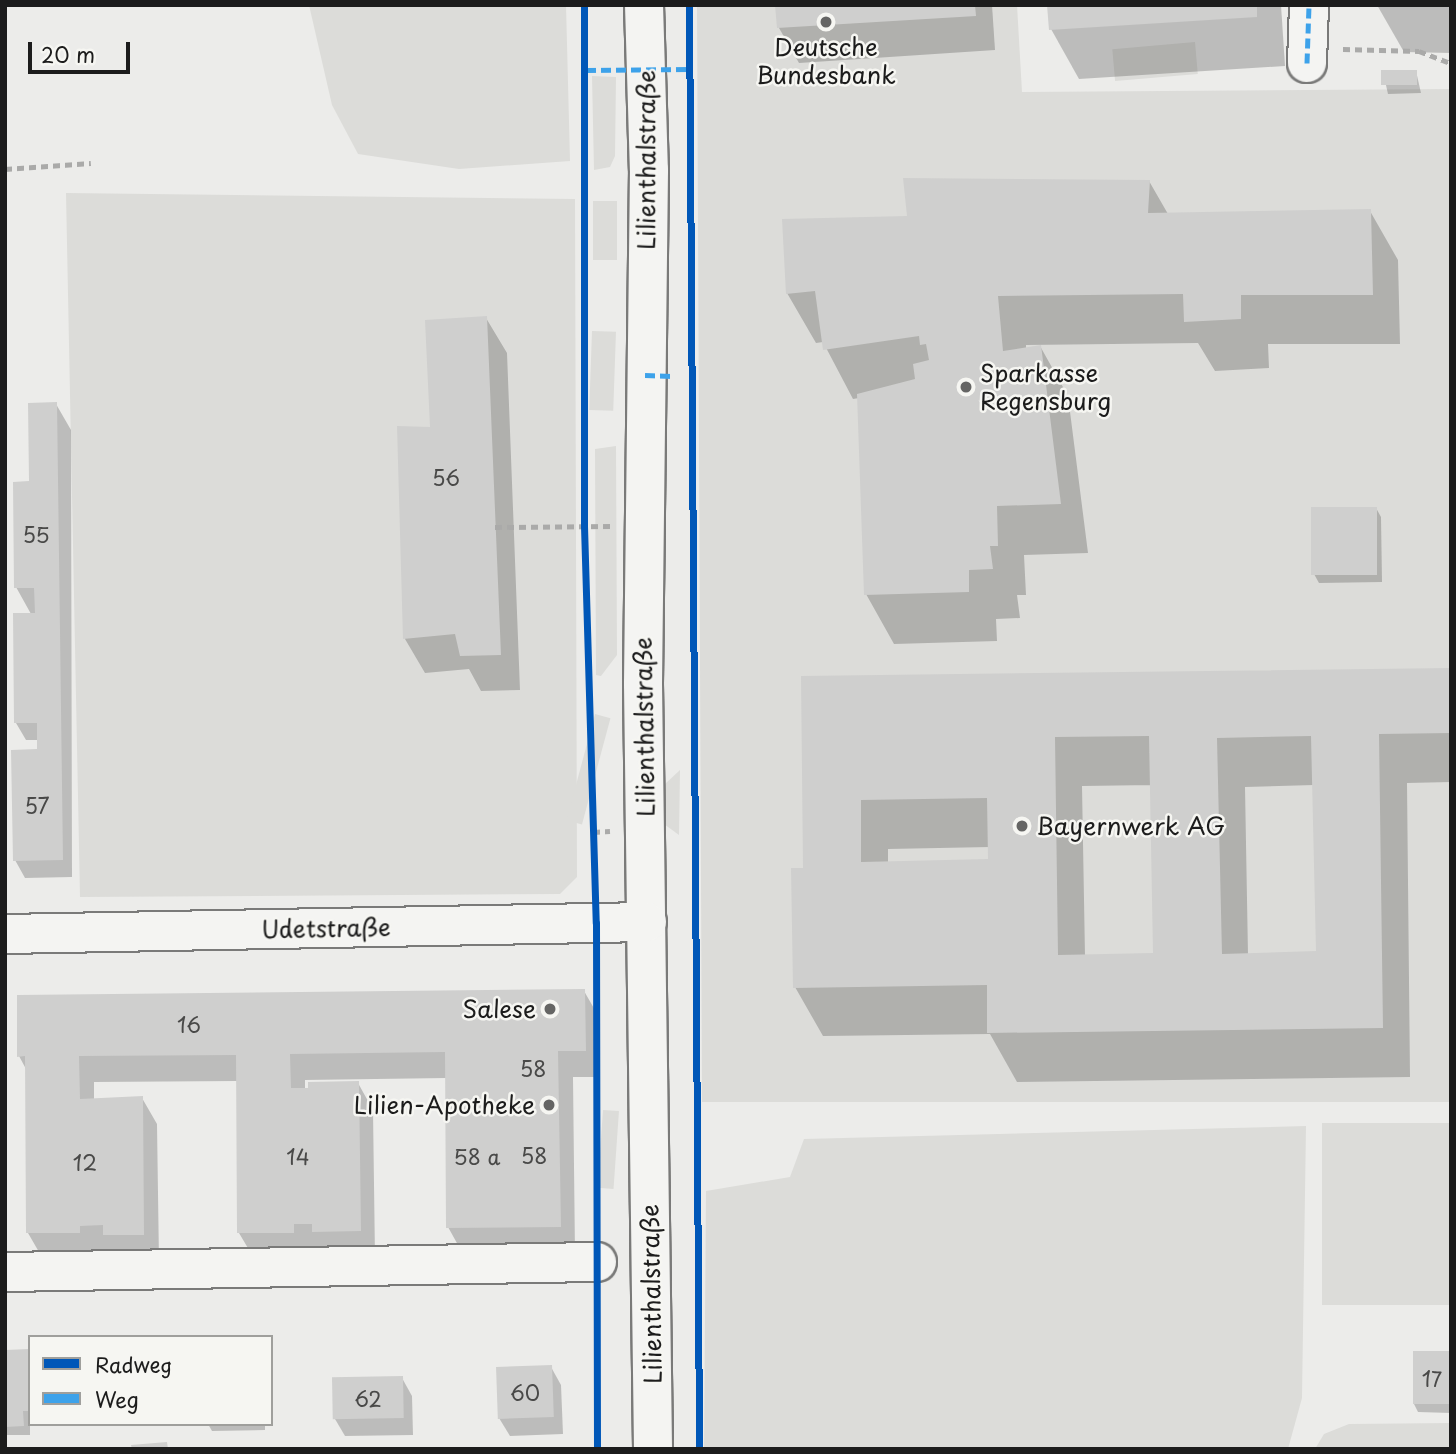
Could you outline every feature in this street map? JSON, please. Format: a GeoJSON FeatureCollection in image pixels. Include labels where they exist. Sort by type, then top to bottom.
{"type":"FeatureCollection","features":[{"type":"Feature","properties":{"kind":"street","name":"Lilienthalstraße"},"geometry":{"type":"LineString","coordinates":[[644,5],[649,170],[643,526],[653,1449]]}},
{"type":"Feature","properties":{"kind":"street"},"geometry":{"type":"LineString","coordinates":[[1307,56],[1309,5]]}},
{"type":"Feature","properties":{"kind":"street","name":"Udetstraße"},"geometry":{"type":"LineString","coordinates":[[5,934],[647,922]]}},
{"type":"Feature","properties":{"kind":"street"},"geometry":{"type":"LineString","coordinates":[[5,1272],[597,1262]]}},
{"type":"Feature","properties":{"kind":"path"},"geometry":{"type":"LineString","coordinates":[[1307,56],[1419,51],[1451,63]]}},
{"type":"Feature","properties":{"kind":"path"},"geometry":{"type":"LineString","coordinates":[[5,169],[91,163]]}},
{"type":"Feature","properties":{"kind":"path"},"geometry":{"type":"LineString","coordinates":[[495,527],[643,526]]}},
{"type":"Feature","properties":{"kind":"shaded area"},"geometry":{"type":"Polygon","coordinates":[[[309,5],[566,5],[570,161],[459,169],[358,154],[332,105],[309,5]]]}},
{"type":"Feature","properties":{"kind":"shaded area"},"geometry":{"type":"Polygon","coordinates":[[[697,5],[1017,5],[1022,92],[1451,89],[1451,1102],[702,1102],[697,5]]]}},
{"type":"Feature","properties":{"kind":"shaded area"},"geometry":{"type":"Polygon","coordinates":[[[1195,42],[1198,74],[1115,81],[1112,49],[1195,42]]]}},
{"type":"Feature","properties":{"kind":"shaded area"},"geometry":{"type":"Polygon","coordinates":[[[592,76],[616,77],[615,156],[610,167],[594,170],[592,76]]]}},
{"type":"Feature","properties":{"kind":"shaded area"},"geometry":{"type":"Polygon","coordinates":[[[66,193],[575,199],[577,877],[560,894],[80,897],[66,193]]]}},
{"type":"Feature","properties":{"kind":"shaded area"},"geometry":{"type":"Polygon","coordinates":[[[593,201],[617,201],[617,260],[593,260],[593,201]]]}},
{"type":"Feature","properties":{"kind":"shaded area"},"geometry":{"type":"Polygon","coordinates":[[[592,331],[616,332],[613,411],[589,410],[592,331]]]}},
{"type":"Feature","properties":{"kind":"shaded area"},"geometry":{"type":"Polygon","coordinates":[[[616,446],[617,655],[601,676],[596,675],[595,449],[616,446]]]}},
{"type":"Feature","properties":{"kind":"shaded area"},"geometry":{"type":"Polygon","coordinates":[[[595,714],[610,718],[582,824],[567,820],[595,714]]]}},
{"type":"Feature","properties":{"kind":"shaded area"},"geometry":{"type":"Polygon","coordinates":[[[680,770],[679,835],[664,824],[665,784],[680,770]]]}},
{"type":"Feature","properties":{"kind":"shaded area"},"geometry":{"type":"Polygon","coordinates":[[[603,1110],[619,1111],[614,1189],[598,1188],[603,1110]]]}},
{"type":"Feature","properties":{"kind":"shaded area"},"geometry":{"type":"Polygon","coordinates":[[[1322,1123],[1451,1123],[1451,1305],[1322,1305],[1322,1123]]]}},
{"type":"Feature","properties":{"kind":"shaded area"},"geometry":{"type":"Polygon","coordinates":[[[1306,1126],[1302,1398],[1288,1449],[704,1449],[706,1191],[790,1177],[804,1139],[1306,1126]]]}},
{"type":"Feature","properties":{"kind":"shaded area"},"geometry":{"type":"Polygon","coordinates":[[[1451,1423],[1451,1449],[1315,1449],[1324,1434],[1349,1424],[1451,1423]]]}},
{"type":"Feature","properties":{"kind":"building","name":"Deutsche Bundesbank"},"geometry":{"type":"Polygon","coordinates":[[[775,5],[975,5],[976,16],[777,28],[775,5]]]}},
{"type":"Feature","properties":{"kind":"building"},"geometry":{"type":"Polygon","coordinates":[[[1047,5],[1257,5],[1257,17],[1049,30],[1047,5]]]}},
{"type":"Feature","properties":{"kind":"building"},"geometry":{"type":"Polygon","coordinates":[[[1381,70],[1417,70],[1417,85],[1381,85],[1381,70]]]}},
{"type":"Feature","properties":{"kind":"building","name":"Sparkasse Regensburg"},"geometry":{"type":"Polygon","coordinates":[[[903,178],[1150,180],[1148,213],[1371,209],[1373,295],[1241,295],[1241,319],[1184,322],[1183,294],[998,296],[1003,351],[1041,345],[1061,504],[997,506],[998,546],[990,546],[993,569],[969,570],[969,592],[864,595],[857,394],[915,379],[913,364],[929,360],[926,344],[920,345],[919,336],[823,350],[815,291],[786,294],[782,219],[907,216],[903,178]]]}},
{"type":"Feature","properties":{"kind":"building"},"geometry":{"type":"Polygon","coordinates":[[[487,316],[501,655],[460,656],[455,634],[403,639],[397,426],[430,427],[425,320],[487,316]]]}},
{"type":"Feature","properties":{"kind":"building"},"geometry":{"type":"Polygon","coordinates":[[[57,402],[63,860],[13,861],[11,750],[37,749],[37,723],[14,723],[13,613],[35,613],[34,588],[14,588],[13,482],[29,481],[28,403],[57,402]]]}},
{"type":"Feature","properties":{"kind":"building"},"geometry":{"type":"Polygon","coordinates":[[[1311,507],[1377,507],[1377,575],[1311,575],[1311,507]]]}},
{"type":"Feature","properties":{"kind":"building","name":"Bayernwerk AG"},"geometry":{"type":"Polygon","coordinates":[[[1451,668],[1451,733],[1379,734],[1383,1028],[987,1033],[987,985],[793,988],[791,868],[803,868],[801,676],[1451,668]],[[1149,736],[1055,737],[1058,955],[1153,953],[1149,736]],[[1311,736],[1217,738],[1222,954],[1316,951],[1311,736]],[[987,798],[861,800],[861,862],[988,859],[987,798]]]}},
{"type":"Feature","properties":{"kind":"building"},"geometry":{"type":"Polygon","coordinates":[[[585,989],[586,1051],[558,1051],[561,1227],[446,1228],[445,1052],[290,1054],[291,1088],[308,1088],[308,1082],[359,1081],[361,1231],[312,1232],[312,1224],[294,1224],[294,1233],[237,1233],[236,1055],[79,1056],[80,1099],[143,1096],[144,1235],[103,1235],[103,1225],[80,1226],[80,1233],[26,1233],[25,1056],[17,1057],[17,995],[585,989]]]}},
{"type":"Feature","properties":{"kind":"building"},"geometry":{"type":"Polygon","coordinates":[[[28,1349],[28,1411],[23,1411],[24,1426],[5,1427],[5,1350],[28,1349]]]}},
{"type":"Feature","properties":{"kind":"building"},"geometry":{"type":"Polygon","coordinates":[[[1413,1351],[1451,1351],[1451,1404],[1413,1404],[1413,1351]]]}},
{"type":"Feature","properties":{"kind":"building"},"geometry":{"type":"Polygon","coordinates":[[[552,1365],[554,1417],[498,1419],[496,1367],[552,1365]]]}},
{"type":"Feature","properties":{"kind":"building"},"geometry":{"type":"Polygon","coordinates":[[[403,1376],[404,1418],[333,1419],[332,1377],[403,1376]]]}},
{"type":"Feature","properties":{"kind":"building"},"geometry":{"type":"Polygon","coordinates":[[[167,1442],[168,1449],[132,1449],[131,1445],[167,1442]]]}},
{"type":"Feature","properties":{"kind":"marked path"},"geometry":{"type":"LineString","coordinates":[[1307,63],[1309,5]]}},
{"type":"Feature","properties":{"kind":"marked path"},"geometry":{"type":"LineString","coordinates":[[586,70],[691,69]]}},
{"type":"Feature","properties":{"kind":"marked path"},"geometry":{"type":"LineString","coordinates":[[645,375],[672,376]]}},
{"type":"Feature","properties":{"kind":"cycle path"},"geometry":{"type":"LineString","coordinates":[[584,5],[584,526],[596,923],[597,1449]]}},
{"type":"Feature","properties":{"kind":"cycle path"},"geometry":{"type":"LineString","coordinates":[[689,5],[699,1449]]}},
{"type":"Feature","properties":{"kind":"place","name":"Deutsche Bundesbank"},"geometry":{"type":"Point","coordinates":[826,22]}},
{"type":"Feature","properties":{"kind":"place","name":"Sparkasse Regensburg"},"geometry":{"type":"Point","coordinates":[966,387]}},
{"type":"Feature","properties":{"kind":"place","name":"Bayernwerk AG"},"geometry":{"type":"Point","coordinates":[1022,826]}},
{"type":"Feature","properties":{"kind":"place","name":"Salese"},"geometry":{"type":"Point","coordinates":[550,1009]}},
{"type":"Feature","properties":{"kind":"place","name":"Lilien-Apotheke"},"geometry":{"type":"Point","coordinates":[549,1105]}}]}
